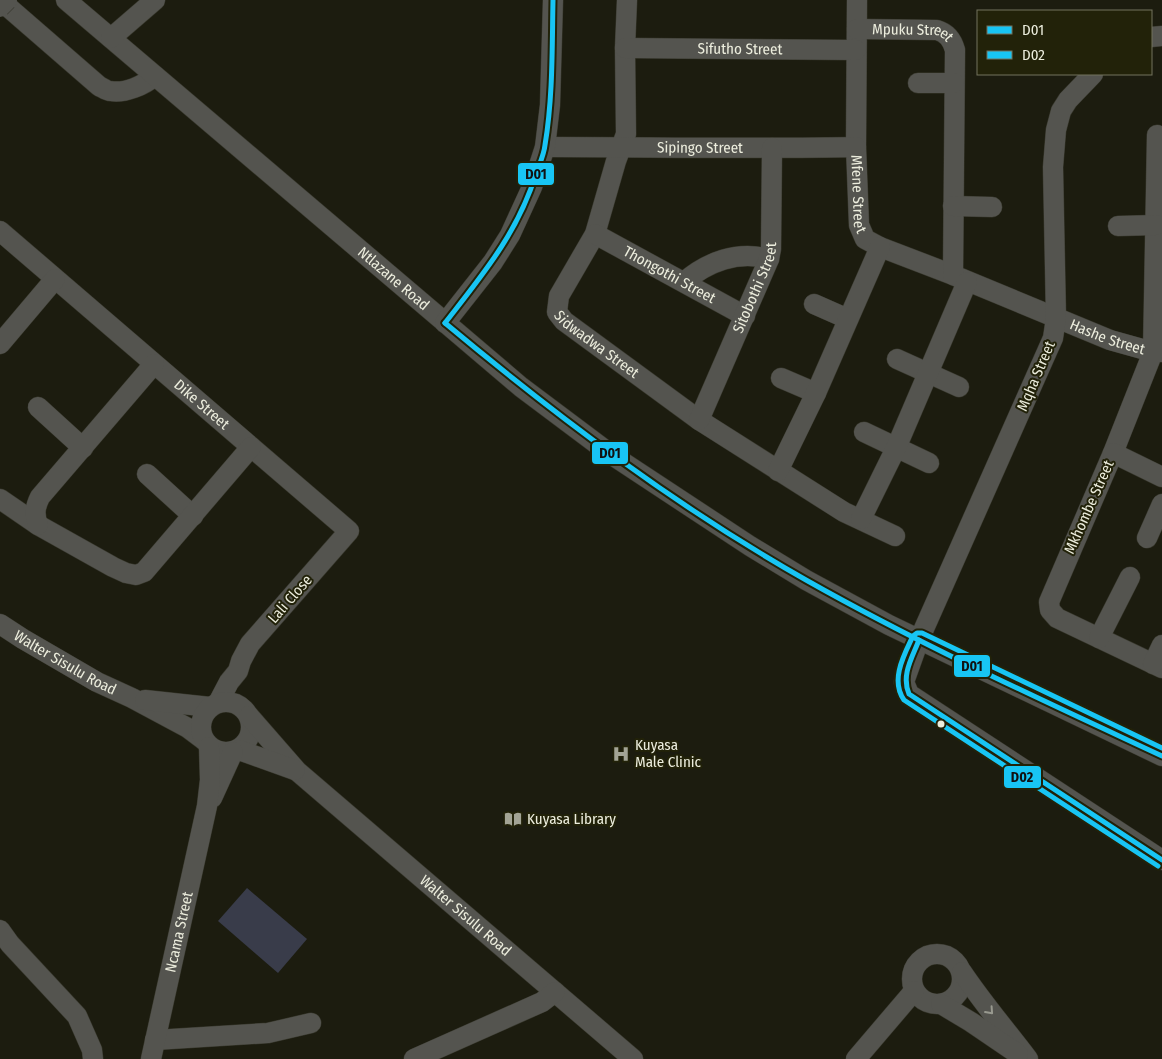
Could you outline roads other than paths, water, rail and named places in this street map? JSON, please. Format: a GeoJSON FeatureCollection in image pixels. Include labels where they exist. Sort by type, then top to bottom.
{"type":"FeatureCollection","features":[{"type":"Feature","properties":{"kind":"street"},"geometry":{"type":"LineString","coordinates":[[0,0],[99,86],[111,91],[126,90],[146,84],[155,76]]}},
{"type":"Feature","properties":{"kind":"street"},"geometry":{"type":"LineString","coordinates":[[0,7],[7,0]]}},
{"type":"Feature","properties":{"kind":"street","name":"Ntlazane Road"},"geometry":{"type":"LineString","coordinates":[[66,0],[444,323],[560,417],[609,453],[697,512],[806,580],[919,640],[1162,756]]}},
{"type":"Feature","properties":{"kind":"street"},"geometry":{"type":"LineString","coordinates":[[111,38],[155,0]]}},
{"type":"Feature","properties":{"kind":"street"},"geometry":{"type":"LineString","coordinates":[[444,323],[493,262],[510,235],[532,187],[545,148],[550,105],[553,0]]}},
{"type":"Feature","properties":{"kind":"street","name":"Sidwadwa Street"},"geometry":{"type":"LineString","coordinates":[[627,0],[626,134],[616,161],[595,234],[559,296],[557,312],[564,321],[699,420],[844,512],[895,536]]}},
{"type":"Feature","properties":{"kind":"street","name":"Mfene Street"},"geometry":{"type":"LineString","coordinates":[[856,0],[858,226],[866,239],[880,248],[1056,318]]}},
{"type":"Feature","properties":{"kind":"street","name":"Mpuku Street"},"geometry":{"type":"LineString","coordinates":[[857,29],[937,30],[949,36],[955,50],[953,206],[960,279]]}},
{"type":"Feature","properties":{"kind":"street","name":"Sifutho Street"},"geometry":{"type":"LineString","coordinates":[[626,48],[856,50]]}},
{"type":"Feature","properties":{"kind":"street","name":"Mqha Street"},"geometry":{"type":"LineString","coordinates":[[1092,75],[1068,100],[1061,111],[1056,130],[1053,167],[1056,318],[1053,338],[919,640],[904,682],[909,694],[1162,860]]}},
{"type":"Feature","properties":{"kind":"street"},"geometry":{"type":"LineString","coordinates":[[918,83],[954,83]]}},
{"type":"Feature","properties":{"kind":"street"},"geometry":{"type":"LineString","coordinates":[[1157,135],[1160,176],[1156,225],[1158,352]]}},
{"type":"Feature","properties":{"kind":"street","name":"Sipingo Street"},"geometry":{"type":"LineString","coordinates":[[545,148],[622,146],[856,148]]}},
{"type":"Feature","properties":{"kind":"street","name":"Sitobothi Street"},"geometry":{"type":"LineString","coordinates":[[699,420],[769,259],[771,249],[772,148]]}},
{"type":"Feature","properties":{"kind":"street"},"geometry":{"type":"LineString","coordinates":[[953,206],[992,207]]}},
{"type":"Feature","properties":{"kind":"street"},"geometry":{"type":"LineString","coordinates":[[1118,226],[1156,225]]}},
{"type":"Feature","properties":{"kind":"street","name":"Dike Street"},"geometry":{"type":"LineString","coordinates":[[0,231],[349,532]]}},
{"type":"Feature","properties":{"kind":"street","name":"Thongothi Street"},"geometry":{"type":"LineString","coordinates":[[595,234],[745,316]]}},
{"type":"Feature","properties":{"kind":"street"},"geometry":{"type":"LineString","coordinates":[[778,471],[816,393],[880,248]]}},
{"type":"Feature","properties":{"kind":"street"},"geometry":{"type":"LineString","coordinates":[[684,282],[712,262],[730,258],[751,257],[769,259]]}},
{"type":"Feature","properties":{"kind":"street"},"geometry":{"type":"LineString","coordinates":[[4,331],[55,279]]}},
{"type":"Feature","properties":{"kind":"street"},"geometry":{"type":"LineString","coordinates":[[861,519],[896,448],[928,373],[960,279]]}},
{"type":"Feature","properties":{"kind":"street"},"geometry":{"type":"LineString","coordinates":[[814,304],[848,319]]}},
{"type":"Feature","properties":{"kind":"street","name":"Hashe Street"},"geometry":{"type":"LineString","coordinates":[[1056,318],[1110,340],[1158,352]]}},
{"type":"Feature","properties":{"kind":"street","name":"Mkhombe Street"},"geometry":{"type":"LineString","coordinates":[[1158,352],[1049,602],[1050,610],[1057,618],[1158,666],[1162,645]]}},
{"type":"Feature","properties":{"kind":"street"},"geometry":{"type":"LineString","coordinates":[[897,360],[958,386]]}},
{"type":"Feature","properties":{"kind":"street"},"geometry":{"type":"LineString","coordinates":[[38,525],[35,517],[35,507],[40,497],[154,364]]}},
{"type":"Feature","properties":{"kind":"street"},"geometry":{"type":"LineString","coordinates":[[781,378],[816,393]]}},
{"type":"Feature","properties":{"kind":"street"},"geometry":{"type":"LineString","coordinates":[[38,406],[83,448]]}},
{"type":"Feature","properties":{"kind":"street"},"geometry":{"type":"LineString","coordinates":[[864,432],[929,463]]}},
{"type":"Feature","properties":{"kind":"street"},"geometry":{"type":"LineString","coordinates":[[0,499],[38,525],[112,567],[126,573],[136,574],[144,572],[251,447]]}},
{"type":"Feature","properties":{"kind":"street"},"geometry":{"type":"LineString","coordinates":[[1113,454],[1162,477]]}},
{"type":"Feature","properties":{"kind":"street"},"geometry":{"type":"LineString","coordinates":[[147,474],[193,516]]}},
{"type":"Feature","properties":{"kind":"street"},"geometry":{"type":"LineString","coordinates":[[1146,538],[1162,504]]}},
{"type":"Feature","properties":{"kind":"street","name":"Lali Close"},"geometry":{"type":"LineString","coordinates":[[214,705],[238,671],[250,644],[349,532]]}},
{"type":"Feature","properties":{"kind":"street"},"geometry":{"type":"LineString","coordinates":[[1099,638],[1130,577]]}},
{"type":"Feature","properties":{"kind":"street","name":"Walter Sisulu Road"},"geometry":{"type":"LineString","coordinates":[[0,624],[97,682],[132,698],[188,728],[207,744]]}},
{"type":"Feature","properties":{"kind":"street","name":"Lali Close"},"geometry":{"type":"LineString","coordinates":[[238,671],[246,712]]}},
{"type":"Feature","properties":{"kind":"street","name":"Walter Sisulu Road"},"geometry":{"type":"LineString","coordinates":[[132,698],[214,705]]}},
{"type":"Feature","properties":{"kind":"street"},"geometry":{"type":"LineString","coordinates":[[231,702],[246,712],[251,725],[250,735],[246,744],[236,751],[223,753],[207,744],[201,731],[201,722],[204,714],[214,705],[231,702]]}},
{"type":"Feature","properties":{"kind":"street","name":"Walter Sisulu Road"},"geometry":{"type":"LineString","coordinates":[[246,712],[297,771],[633,1059]]}},
{"type":"Feature","properties":{"kind":"street","name":"Ncama Street"},"geometry":{"type":"LineString","coordinates":[[153,1050],[207,806],[210,780],[207,744]]}},
{"type":"Feature","properties":{"kind":"street","name":"Walter Sisulu Road"},"geometry":{"type":"LineString","coordinates":[[236,751],[297,771]]}},
{"type":"Feature","properties":{"kind":"street","name":"Ncama Street"},"geometry":{"type":"LineString","coordinates":[[207,806],[236,751]]}},
{"type":"Feature","properties":{"kind":"street"},"geometry":{"type":"LineString","coordinates":[[0,930],[10,944],[78,1016],[92,1050],[93,1059]]}},
{"type":"Feature","properties":{"kind":"street"},"geometry":{"type":"LineString","coordinates":[[937,953],[950,957],[959,966],[984,1005],[1001,1023],[1027,1059],[971,1022],[926,998],[912,983],[914,968],[920,960],[928,955],[937,953]]}},
{"type":"Feature","properties":{"kind":"street"},"geometry":{"type":"LineString","coordinates":[[926,998],[949,1002],[960,989],[962,972]]}},
{"type":"Feature","properties":{"kind":"street"},"geometry":{"type":"LineString","coordinates":[[414,1059],[542,1002],[555,992]]}},
{"type":"Feature","properties":{"kind":"street"},"geometry":{"type":"LineString","coordinates":[[856,1059],[926,998]]}},
{"type":"Feature","properties":{"kind":"street"},"geometry":{"type":"LineString","coordinates":[[873,1059],[926,998]]}},
{"type":"Feature","properties":{"kind":"street"},"geometry":{"type":"LineString","coordinates":[[153,1050],[268,1033],[310,1023]]}},
{"type":"Feature","properties":{"kind":"place","name":"Kuyasa Male Clinic"},"geometry":{"type":"Point","coordinates":[621,754]}},
{"type":"Feature","properties":{"kind":"place","name":"Kuyasa Library"},"geometry":{"type":"Point","coordinates":[513,819]}}]}
